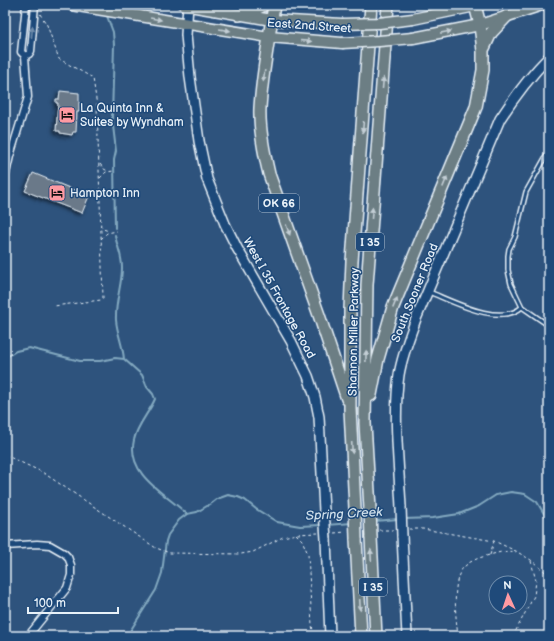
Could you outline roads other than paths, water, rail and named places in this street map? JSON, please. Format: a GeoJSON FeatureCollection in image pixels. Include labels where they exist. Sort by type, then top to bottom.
{"type":"FeatureCollection","features":[{"type":"Feature","properties":{"kind":"highway"},"geometry":{"type":"LineString","coordinates":[[239,15],[264,5]]}},
{"type":"Feature","properties":{"kind":"highway"},"geometry":{"type":"LineString","coordinates":[[272,20],[274,5]]}},
{"type":"Feature","properties":{"kind":"highway","name":"Shannon Miller Parkway"},"geometry":{"type":"LineString","coordinates":[[361,636],[354,535],[355,509],[350,409],[350,309],[352,260],[371,5]]}},
{"type":"Feature","properties":{"kind":"highway","name":"Shannon Miller Parkway"},"geometry":{"type":"LineString","coordinates":[[376,636],[373,534],[370,509],[366,424],[367,285],[388,5]]}},
{"type":"Feature","properties":{"kind":"highway"},"geometry":{"type":"LineString","coordinates":[[366,424],[378,359],[393,307],[476,107],[483,70],[483,51],[477,5]]}},
{"type":"Feature","properties":{"kind":"highway"},"geometry":{"type":"LineString","coordinates":[[483,51],[486,41],[491,33],[507,16]]}},
{"type":"Feature","properties":{"kind":"highway","name":"OK 66"},"geometry":{"type":"LineString","coordinates":[[272,20],[260,109],[260,124],[264,155],[269,174],[350,409]]}},
{"type":"Feature","properties":{"kind":"main road","name":"East 2nd Street"},"geometry":{"type":"LineString","coordinates":[[72,5],[269,37],[342,43],[379,42],[413,38],[480,25],[542,5]]}},
{"type":"Feature","properties":{"kind":"main road","name":"East 2nd Street"},"geometry":{"type":"LineString","coordinates":[[187,5],[272,20],[342,24],[379,23],[413,19],[477,5]]}},
{"type":"Feature","properties":{"kind":"street"},"geometry":{"type":"LineString","coordinates":[[5,178],[28,97],[26,56],[21,52],[26,5]]}},
{"type":"Feature","properties":{"kind":"street"},"geometry":{"type":"LineString","coordinates":[[26,56],[31,51],[35,5]]}},
{"type":"Feature","properties":{"kind":"street","name":"West I 35 Frontage Road"},"geometry":{"type":"LineString","coordinates":[[187,5],[186,35],[190,77],[199,141],[207,179],[225,224],[237,248],[300,358],[315,397],[321,436],[330,636]]}},
{"type":"Feature","properties":{"kind":"street","name":"South Sooner Road"},"geometry":{"type":"LineString","coordinates":[[407,636],[397,416],[398,389],[405,350],[416,320],[500,119],[517,93],[532,74],[549,57]]}},
{"type":"Feature","properties":{"kind":"street"},"geometry":{"type":"LineString","coordinates":[[5,546],[37,544],[55,546],[68,557],[71,565],[67,588],[28,636]]}},
{"type":"Feature","properties":{"kind":"lane"},"geometry":{"type":"LineString","coordinates":[[548,325],[522,307],[513,291],[509,277],[508,262],[509,249],[515,237],[526,192],[549,151]]}},
{"type":"Feature","properties":{"kind":"lane"},"geometry":{"type":"LineString","coordinates":[[428,292],[491,314],[509,313],[522,307]]}},
{"type":"Feature","properties":{"kind":"waterway"},"geometry":{"type":"LineString","coordinates":[[107,16],[113,32],[114,45],[112,117],[116,151],[114,160],[115,228]]}},
{"type":"Feature","properties":{"kind":"waterway"},"geometry":{"type":"LineString","coordinates":[[115,235],[122,268],[116,320],[124,359]]}},
{"type":"Feature","properties":{"kind":"waterway","name":"Spring Creek"},"geometry":{"type":"LineString","coordinates":[[5,358],[16,351],[29,348],[80,361],[100,361],[115,358],[124,359],[142,375],[147,387],[155,399],[140,424],[134,440],[133,452],[136,464],[150,483],[187,514]]}},
{"type":"Feature","properties":{"kind":"waterway","name":"Spring Creek"},"geometry":{"type":"LineString","coordinates":[[404,519],[433,518],[459,514],[479,506],[496,495],[511,492],[525,494],[537,502],[549,521]]}},
{"type":"Feature","properties":{"kind":"waterway","name":"Spring Creek"},"geometry":{"type":"LineString","coordinates":[[127,636],[156,590],[162,573],[168,535],[179,520],[187,514],[197,512],[217,499],[228,495],[245,500],[277,522],[300,526],[322,525]]}},
{"type":"Feature","properties":{"kind":"waterway","name":"Spring Creek"},"geometry":{"type":"LineString","coordinates":[[375,521],[398,519]]}},
{"type":"Feature","properties":{"kind":"waterway","name":"Spring Creek"},"geometry":{"type":"LineString","coordinates":[[327,525],[352,523]]}},
{"type":"Feature","properties":{"kind":"place","name":"La Quinta Inn & Suites by Wyndham"},"geometry":{"type":"Point","coordinates":[67,115]}},
{"type":"Feature","properties":{"kind":"place","name":"Hampton Inn"},"geometry":{"type":"Point","coordinates":[57,193]}}]}
